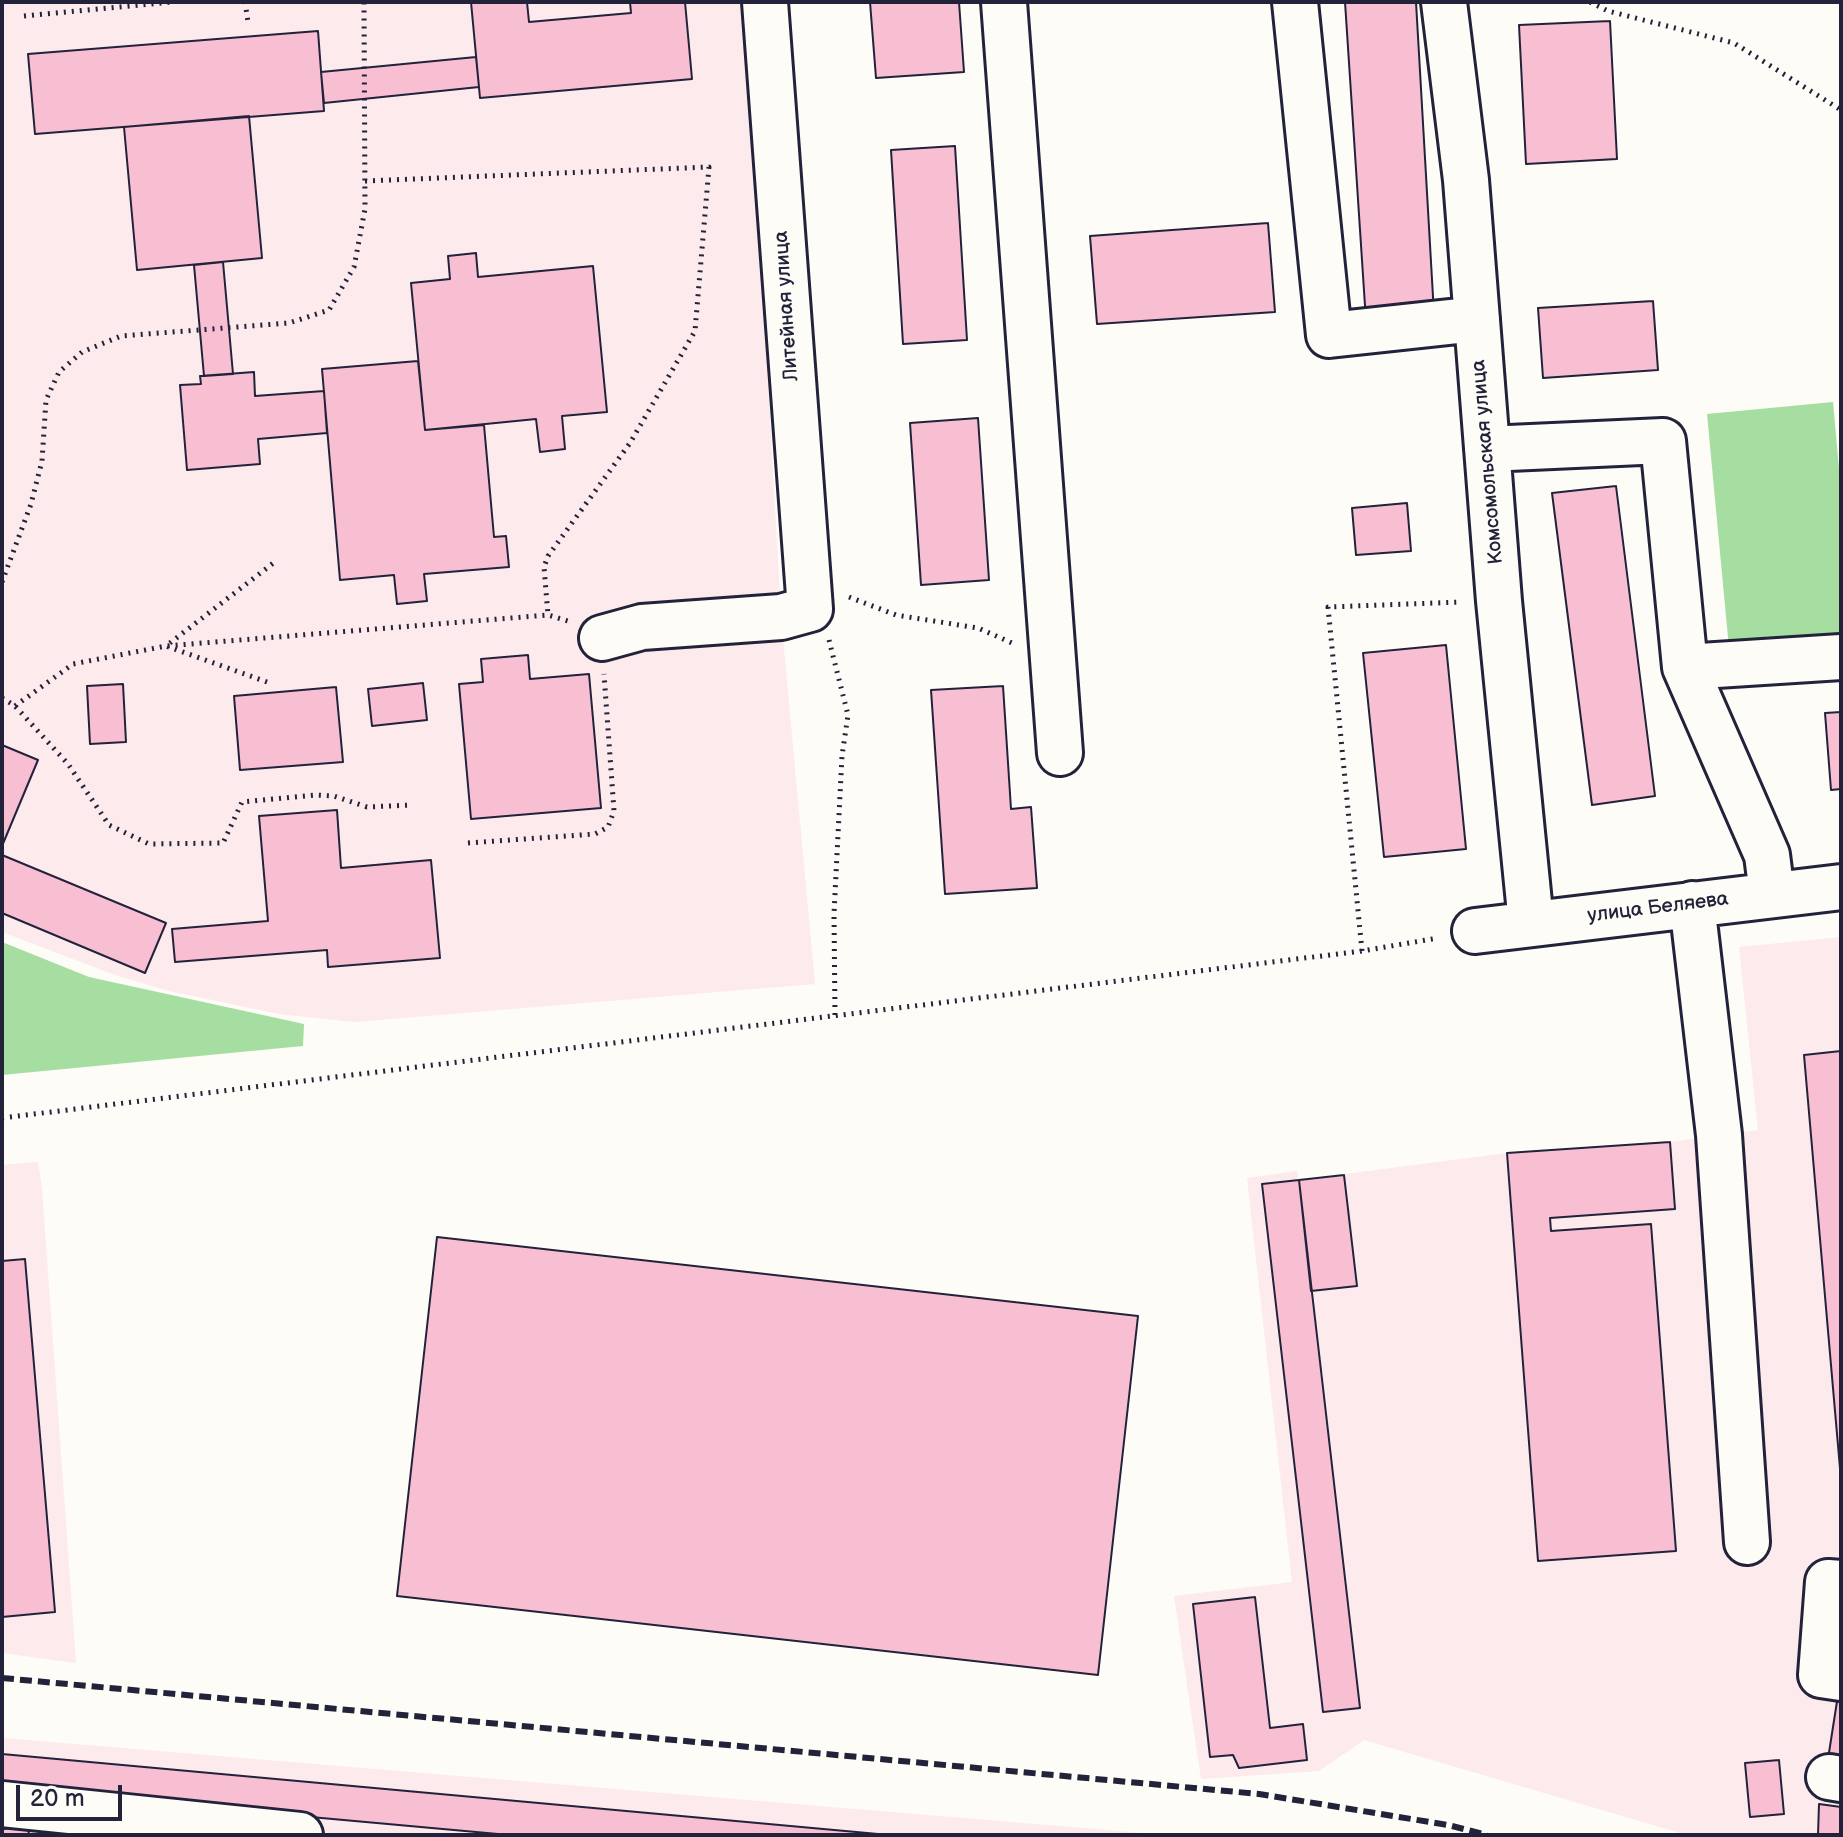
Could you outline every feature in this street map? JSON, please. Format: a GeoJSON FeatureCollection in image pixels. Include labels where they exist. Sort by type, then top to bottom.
{"type":"FeatureCollection","features":[{"type":"Feature","properties":{"kind":"street","name":"Литейная улица"},"geometry":{"type":"LineString","coordinates":[[765,2],[815,606]]}},
{"type":"Feature","properties":{"kind":"street"},"geometry":{"type":"LineString","coordinates":[[1004,2],[1060,753]]}},
{"type":"Feature","properties":{"kind":"street"},"geometry":{"type":"LineString","coordinates":[[1295,2],[1329,335],[1477,319]]}},
{"type":"Feature","properties":{"kind":"street","name":"Комсомольская улица"},"geometry":{"type":"LineString","coordinates":[[1444,2],[1466,180],[1499,601],[1531,923]]}},
{"type":"Feature","properties":{"kind":"street"},"geometry":{"type":"LineString","coordinates":[[1487,449],[1663,441],[1685,667],[1767,855],[1772,894]]}},
{"type":"Feature","properties":{"kind":"street"},"geometry":{"type":"LineString","coordinates":[[602,638],[642,627],[781,617],[815,606]]}},
{"type":"Feature","properties":{"kind":"street"},"geometry":{"type":"LineString","coordinates":[[1685,667],[1841,657]]}},
{"type":"Feature","properties":{"kind":"street","name":"улица Беляева"},"geometry":{"type":"LineString","coordinates":[[1475,931],[1841,887]]}},
{"type":"Feature","properties":{"kind":"street"},"geometry":{"type":"LineString","coordinates":[[1692,904],[1719,1135],[1747,1542]]}},
{"type":"Feature","properties":{"kind":"street"},"geometry":{"type":"LineString","coordinates":[[1841,1583],[1828,1582],[1821,1675],[1841,1678]]}},
{"type":"Feature","properties":{"kind":"street"},"geometry":{"type":"LineString","coordinates":[[31,1815],[300,1835]]}},
{"type":"Feature","properties":{"kind":"path"},"geometry":{"type":"LineString","coordinates":[[24,16],[172,2]]}},
{"type":"Feature","properties":{"kind":"path"},"geometry":{"type":"LineString","coordinates":[[245,2],[248,22]]}},
{"type":"Feature","properties":{"kind":"path"},"geometry":{"type":"LineString","coordinates":[[2,582],[31,504],[42,461],[46,400],[59,372],[82,352],[121,336],[289,323],[329,310],[354,267],[365,209],[364,2]]}},
{"type":"Feature","properties":{"kind":"path"},"geometry":{"type":"LineString","coordinates":[[1590,2],[1608,11],[1734,43],[1841,110]]}},
{"type":"Feature","properties":{"kind":"path"},"geometry":{"type":"LineString","coordinates":[[365,181],[709,167],[695,331],[630,443],[548,556],[544,567],[548,615]]}},
{"type":"Feature","properties":{"kind":"path"},"geometry":{"type":"LineString","coordinates":[[166,646],[276,561]]}},
{"type":"Feature","properties":{"kind":"path"},"geometry":{"type":"LineString","coordinates":[[1362,951],[1328,607],[1499,601]]}},
{"type":"Feature","properties":{"kind":"path"},"geometry":{"type":"LineString","coordinates":[[835,1016],[834,914],[842,756],[848,715],[815,606],[978,628],[1053,662]]}},
{"type":"Feature","properties":{"kind":"path"},"geometry":{"type":"LineString","coordinates":[[15,706],[73,664],[166,646],[548,615],[576,624],[602,638],[614,811],[608,827],[595,834],[468,843]]}},
{"type":"Feature","properties":{"kind":"path"},"geometry":{"type":"LineString","coordinates":[[166,646],[267,682]]}},
{"type":"Feature","properties":{"kind":"path"},"geometry":{"type":"LineString","coordinates":[[2,698],[15,706],[68,764],[109,825],[149,844],[223,843],[242,802],[315,795],[334,796],[367,807],[411,805]]}},
{"type":"Feature","properties":{"kind":"path"},"geometry":{"type":"LineString","coordinates":[[2,1118],[1362,951],[1475,931]]}},
{"type":"Feature","properties":{"kind":"shaded area"},"geometry":{"type":"Polygon","coordinates":[[[2,2],[747,2],[781,617],[815,984],[354,1022],[279,1014],[169,991],[115,975],[2,932],[2,2]]]}},
{"type":"Feature","properties":{"kind":"shaded area"},"geometry":{"type":"Polygon","coordinates":[[[1841,937],[1841,1835],[1687,1835],[1364,1740],[1319,1771],[1201,1779],[1174,1596],[1292,1582],[1247,1178],[1297,1171],[1299,1180],[1507,1153],[1670,1142],[1758,1130],[1739,947],[1841,937]]]}},
{"type":"Feature","properties":{"kind":"shaded area"},"geometry":{"type":"Polygon","coordinates":[[[38,1162],[76,1663],[2,1653],[2,1165],[38,1162]]]}},
{"type":"Feature","properties":{"kind":"shaded area"},"geometry":{"type":"Polygon","coordinates":[[[2,1738],[1167,1835],[2,1835],[2,1738]]]}},
{"type":"Feature","properties":{"kind":"green space"},"geometry":{"type":"Polygon","coordinates":[[[1833,402],[1841,491],[1841,638],[1729,648],[1707,414],[1833,402]]]}},
{"type":"Feature","properties":{"kind":"green space"},"geometry":{"type":"Polygon","coordinates":[[[2,942],[89,977],[304,1024],[303,1046],[2,1075],[2,942]]]}},
{"type":"Feature","properties":{"kind":"building"},"geometry":{"type":"Polygon","coordinates":[[[471,2],[527,2],[529,22],[631,13],[630,2],[685,2],[692,79],[480,98],[471,2]]]}},
{"type":"Feature","properties":{"kind":"building"},"geometry":{"type":"Polygon","coordinates":[[[870,2],[959,2],[964,72],[876,78],[870,2]]]}},
{"type":"Feature","properties":{"kind":"building"},"geometry":{"type":"Polygon","coordinates":[[[1345,2],[1416,2],[1434,314],[1366,321],[1345,2]]]}},
{"type":"Feature","properties":{"kind":"building"},"geometry":{"type":"Polygon","coordinates":[[[1610,21],[1617,159],[1526,164],[1519,25],[1610,21]]]}},
{"type":"Feature","properties":{"kind":"building"},"geometry":{"type":"Polygon","coordinates":[[[318,31],[324,111],[35,134],[28,54],[318,31]]]}},
{"type":"Feature","properties":{"kind":"building"},"geometry":{"type":"Polygon","coordinates":[[[476,57],[479,87],[324,103],[321,72],[476,57]]]}},
{"type":"Feature","properties":{"kind":"building"},"geometry":{"type":"Polygon","coordinates":[[[249,116],[262,258],[137,270],[124,127],[249,116]]]}},
{"type":"Feature","properties":{"kind":"building"},"geometry":{"type":"Polygon","coordinates":[[[955,146],[967,340],[903,344],[891,150],[955,146]]]}},
{"type":"Feature","properties":{"kind":"building"},"geometry":{"type":"Polygon","coordinates":[[[1268,223],[1275,312],[1097,324],[1090,236],[1268,223]]]}},
{"type":"Feature","properties":{"kind":"building"},"geometry":{"type":"Polygon","coordinates":[[[476,253],[478,277],[593,266],[607,412],[562,416],[565,449],[540,452],[536,419],[425,430],[411,283],[450,279],[448,256],[476,253]]]}},
{"type":"Feature","properties":{"kind":"building"},"geometry":{"type":"Polygon","coordinates":[[[223,262],[233,374],[204,376],[194,265],[223,262]]]}},
{"type":"Feature","properties":{"kind":"building"},"geometry":{"type":"Polygon","coordinates":[[[1653,301],[1658,370],[1543,378],[1538,308],[1653,301]]]}},
{"type":"Feature","properties":{"kind":"building"},"geometry":{"type":"Polygon","coordinates":[[[418,361],[425,430],[484,425],[494,537],[506,536],[509,567],[424,574],[427,601],[397,604],[394,575],[340,580],[322,369],[418,361]]]}},
{"type":"Feature","properties":{"kind":"building"},"geometry":{"type":"Polygon","coordinates":[[[254,372],[255,396],[324,391],[327,433],[258,439],[260,464],[187,470],[180,385],[201,384],[200,376],[254,372]]]}},
{"type":"Feature","properties":{"kind":"building"},"geometry":{"type":"Polygon","coordinates":[[[978,418],[989,580],[921,585],[910,423],[978,418]]]}},
{"type":"Feature","properties":{"kind":"building"},"geometry":{"type":"Polygon","coordinates":[[[1616,486],[1655,796],[1592,805],[1552,493],[1616,486]]]}},
{"type":"Feature","properties":{"kind":"building"},"geometry":{"type":"Polygon","coordinates":[[[1407,503],[1411,551],[1356,555],[1352,508],[1407,503]]]}},
{"type":"Feature","properties":{"kind":"building"},"geometry":{"type":"Polygon","coordinates":[[[1446,645],[1466,849],[1384,857],[1363,653],[1446,645]]]}},
{"type":"Feature","properties":{"kind":"building"},"geometry":{"type":"Polygon","coordinates":[[[528,655],[530,679],[589,674],[601,808],[471,819],[459,684],[483,682],[481,659],[528,655]]]}},
{"type":"Feature","properties":{"kind":"building"},"geometry":{"type":"Polygon","coordinates":[[[423,683],[427,720],[372,726],[368,689],[423,683]]]}},
{"type":"Feature","properties":{"kind":"building"},"geometry":{"type":"Polygon","coordinates":[[[123,684],[126,742],[90,744],[87,686],[123,684]]]}},
{"type":"Feature","properties":{"kind":"building"},"geometry":{"type":"Polygon","coordinates":[[[1003,686],[1011,809],[1031,807],[1037,888],[945,894],[931,690],[1003,686]]]}},
{"type":"Feature","properties":{"kind":"building"},"geometry":{"type":"Polygon","coordinates":[[[336,687],[343,762],[240,770],[234,696],[336,687]]]}},
{"type":"Feature","properties":{"kind":"building"},"geometry":{"type":"Polygon","coordinates":[[[1841,712],[1841,789],[1831,790],[1825,713],[1841,712]]]}},
{"type":"Feature","properties":{"kind":"building"},"geometry":{"type":"Polygon","coordinates":[[[2,745],[38,760],[2,846],[2,745]]]}},
{"type":"Feature","properties":{"kind":"building"},"geometry":{"type":"Polygon","coordinates":[[[337,810],[341,868],[431,860],[440,958],[328,967],[327,950],[175,962],[172,929],[268,921],[259,816],[337,810]]]}},
{"type":"Feature","properties":{"kind":"building"},"geometry":{"type":"Polygon","coordinates":[[[2,855],[166,923],[145,973],[2,913],[2,855]]]}},
{"type":"Feature","properties":{"kind":"building"},"geometry":{"type":"Polygon","coordinates":[[[1841,1051],[1841,1480],[1804,1055],[1841,1051]]]}},
{"type":"Feature","properties":{"kind":"building"},"geometry":{"type":"Polygon","coordinates":[[[1670,1142],[1675,1209],[1550,1218],[1551,1231],[1651,1224],[1676,1551],[1538,1561],[1507,1153],[1670,1142]]]}},
{"type":"Feature","properties":{"kind":"building"},"geometry":{"type":"Polygon","coordinates":[[[1344,1175],[1357,1286],[1311,1291],[1299,1180],[1344,1175]]]}},
{"type":"Feature","properties":{"kind":"building"},"geometry":{"type":"Polygon","coordinates":[[[1299,1180],[1360,1708],[1323,1712],[1262,1184],[1299,1180]]]}},
{"type":"Feature","properties":{"kind":"building"},"geometry":{"type":"Polygon","coordinates":[[[437,1237],[1138,1316],[1098,1675],[397,1596],[437,1237]]]}},
{"type":"Feature","properties":{"kind":"building"},"geometry":{"type":"Polygon","coordinates":[[[25,1259],[55,1612],[2,1617],[2,1261],[25,1259]]]}},
{"type":"Feature","properties":{"kind":"building"},"geometry":{"type":"Polygon","coordinates":[[[1255,1597],[1270,1728],[1303,1724],[1307,1760],[1239,1768],[1233,1755],[1210,1757],[1193,1604],[1255,1597]]]}},
{"type":"Feature","properties":{"kind":"building"},"geometry":{"type":"Polygon","coordinates":[[[1838,1695],[1841,1695],[1841,1761],[1828,1759],[1838,1695]]]}},
{"type":"Feature","properties":{"kind":"building"},"geometry":{"type":"Polygon","coordinates":[[[2,1754],[889,1835],[509,1835],[2,1789],[2,1754]]]}},
{"type":"Feature","properties":{"kind":"building"},"geometry":{"type":"Polygon","coordinates":[[[1779,1760],[1784,1814],[1750,1817],[1745,1763],[1779,1760]]]}},
{"type":"Feature","properties":{"kind":"building"},"geometry":{"type":"Polygon","coordinates":[[[1819,1804],[1841,1807],[1841,1835],[1818,1835],[1819,1804]]]}},
{"type":"Feature","properties":{"kind":"building"},"geometry":{"type":"Polygon","coordinates":[[[28,1827],[29,1835],[2,1835],[2,1829],[28,1827]]]}},
{"type":"Feature","properties":{"kind":"railway"},"geometry":{"type":"LineString","coordinates":[[2,1678],[1259,1794],[1448,1825],[1487,1835]]}}]}
